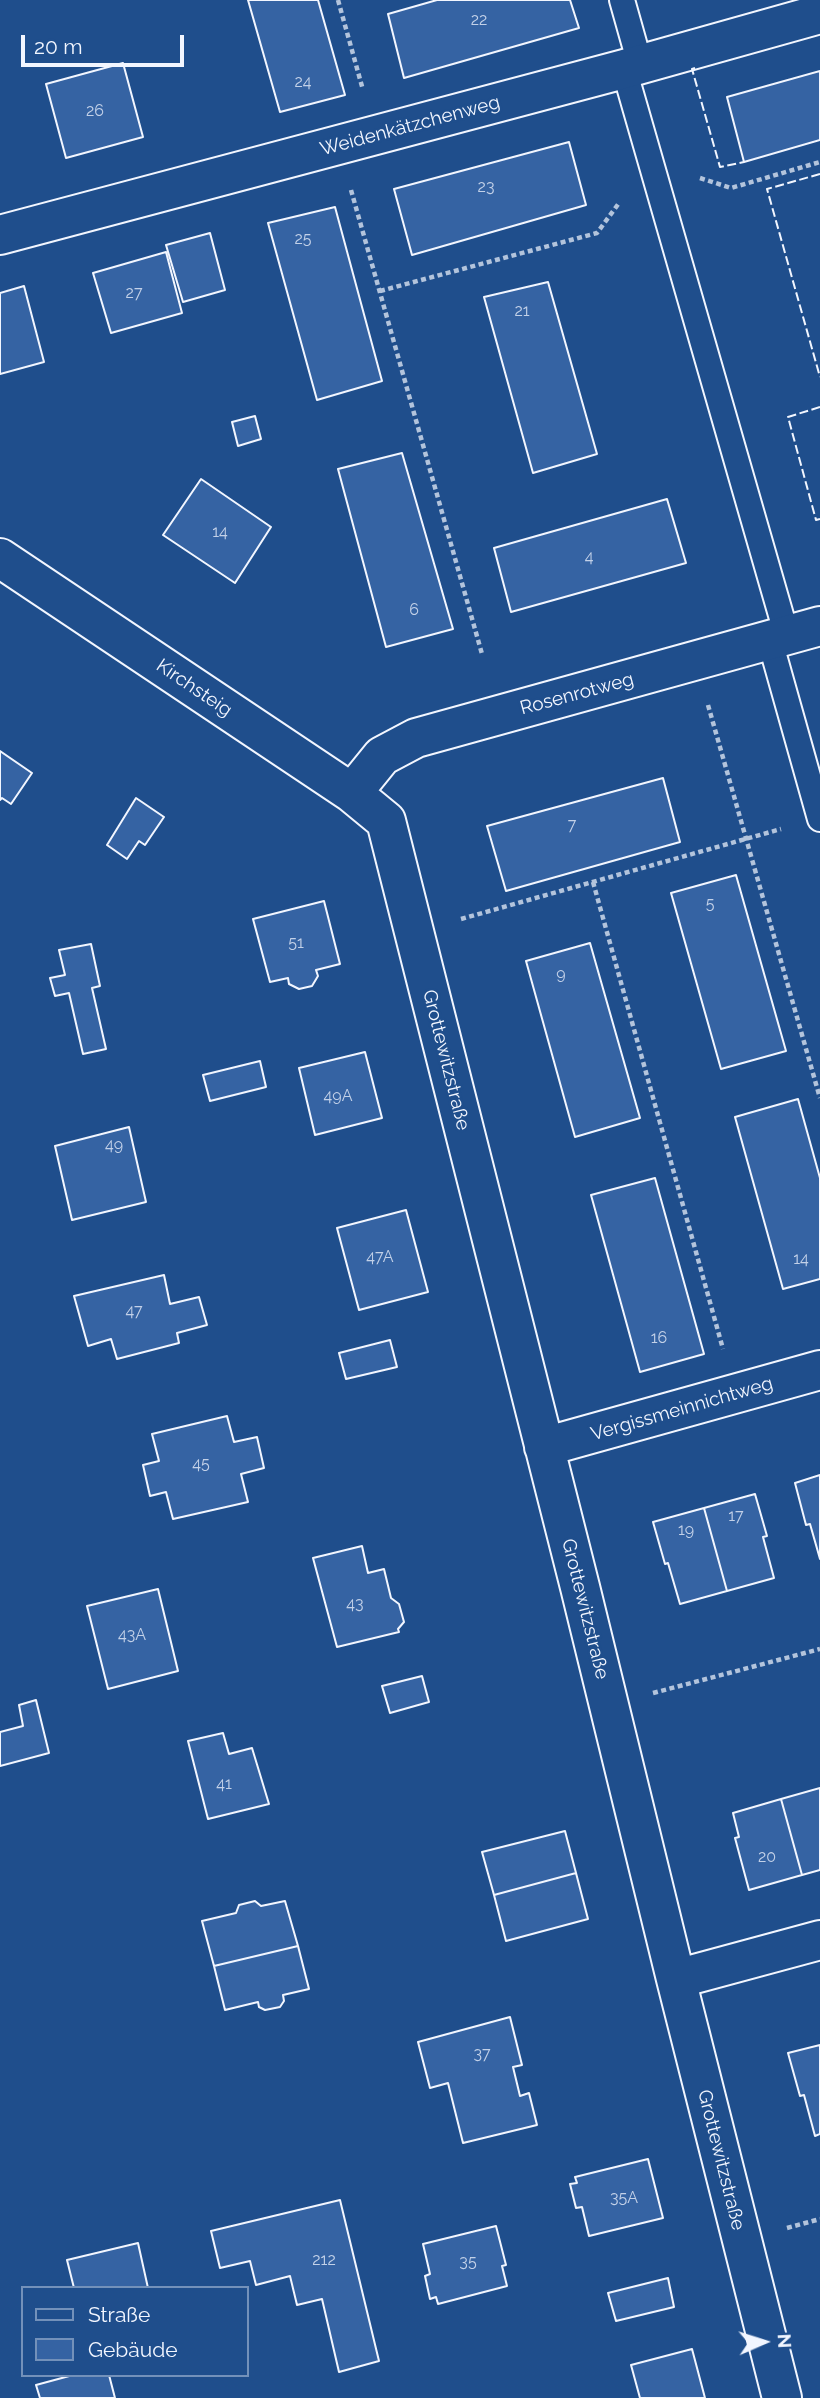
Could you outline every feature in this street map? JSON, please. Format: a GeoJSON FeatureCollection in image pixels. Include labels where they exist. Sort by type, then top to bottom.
{"type":"FeatureCollection","features":[{"type":"Feature","properties":{"kind":"street","name":"Weidenkätzchenweg"},"geometry":{"type":"LineString","coordinates":[[0,235],[820,15]]}},
{"type":"Feature","properties":{"kind":"street","name":"Kirchsteig"},"geometry":{"type":"LineString","coordinates":[[0,558],[352,793],[386,821]]}},
{"type":"Feature","properties":{"kind":"street","name":"Rosenrotweg"},"geometry":{"type":"LineString","coordinates":[[352,793],[382,756],[416,738],[792,635]]}},
{"type":"Feature","properties":{"kind":"street","name":"Grottewitzstraße"},"geometry":{"type":"LineString","coordinates":[[386,821],[782,2398]]}},
{"type":"Feature","properties":{"kind":"street","name":"Vergissmeinnichtweg"},"geometry":{"type":"LineString","coordinates":[[544,1447],[820,1370]]}},
{"type":"Feature","properties":{"kind":"street"},"geometry":{"type":"LineString","coordinates":[[676,1979],[820,1940]]}},
{"type":"Feature","properties":{"kind":"lane"},"geometry":{"type":"LineString","coordinates":[[622,0],[651,162],[792,635],[820,819]]}},
{"type":"Feature","properties":{"kind":"path"},"geometry":{"type":"LineString","coordinates":[[338,0],[376,135]]}},
{"type":"Feature","properties":{"kind":"path"},"geometry":{"type":"LineString","coordinates":[[338,145],[482,654]]}},
{"type":"Feature","properties":{"kind":"path"},"geometry":{"type":"LineString","coordinates":[[380,291],[597,233],[651,162],[731,188],[820,162]]}},
{"type":"Feature","properties":{"kind":"path"},"geometry":{"type":"LineString","coordinates":[[695,661],[820,1098]]}},
{"type":"Feature","properties":{"kind":"path"},"geometry":{"type":"LineString","coordinates":[[461,919],[820,819]]}},
{"type":"Feature","properties":{"kind":"path"},"geometry":{"type":"LineString","coordinates":[[593,882],[736,1394]]}},
{"type":"Feature","properties":{"kind":"path"},"geometry":{"type":"LineString","coordinates":[[674,1687],[820,1649]]}},
{"type":"Feature","properties":{"kind":"path"},"geometry":{"type":"LineString","coordinates":[[810,2222],[820,2219]]}},
{"type":"Feature","properties":{"kind":"building"},"geometry":{"type":"Polygon","coordinates":[[[248,0],[318,0],[345,95],[280,112],[248,0]]]}},
{"type":"Feature","properties":{"kind":"building"},"geometry":{"type":"Polygon","coordinates":[[[437,0],[570,0],[579,28],[404,78],[388,14],[437,0]]]}},
{"type":"Feature","properties":{"kind":"building"},"geometry":{"type":"Polygon","coordinates":[[[123,63],[143,137],[66,158],[46,84],[123,63]]]}},
{"type":"Feature","properties":{"kind":"building"},"geometry":{"type":"Polygon","coordinates":[[[820,71],[820,140],[744,162],[727,97],[820,71]]]}},
{"type":"Feature","properties":{"kind":"building"},"geometry":{"type":"Polygon","coordinates":[[[569,142],[586,205],[412,255],[394,189],[569,142]]]}},
{"type":"Feature","properties":{"kind":"building"},"geometry":{"type":"Polygon","coordinates":[[[335,207],[382,381],[317,400],[268,223],[335,207]]]}},
{"type":"Feature","properties":{"kind":"building"},"geometry":{"type":"Polygon","coordinates":[[[210,233],[225,290],[183,302],[166,245],[210,233]]]}},
{"type":"Feature","properties":{"kind":"building"},"geometry":{"type":"Polygon","coordinates":[[[166,252],[182,313],[111,333],[93,273],[166,252]]]}},
{"type":"Feature","properties":{"kind":"building"},"geometry":{"type":"Polygon","coordinates":[[[548,282],[597,454],[533,473],[484,297],[548,282]]]}},
{"type":"Feature","properties":{"kind":"building"},"geometry":{"type":"Polygon","coordinates":[[[24,286],[44,362],[0,374],[0,293],[24,286]]]}},
{"type":"Feature","properties":{"kind":"building"},"geometry":{"type":"Polygon","coordinates":[[[255,416],[261,439],[238,446],[232,422],[255,416]]]}},
{"type":"Feature","properties":{"kind":"building"},"geometry":{"type":"Polygon","coordinates":[[[402,453],[453,629],[386,647],[338,469],[402,453]]]}},
{"type":"Feature","properties":{"kind":"building"},"geometry":{"type":"Polygon","coordinates":[[[201,479],[271,527],[235,583],[163,535],[201,479]]]}},
{"type":"Feature","properties":{"kind":"building"},"geometry":{"type":"Polygon","coordinates":[[[667,499],[686,563],[511,612],[494,548],[667,499]]]}},
{"type":"Feature","properties":{"kind":"building"},"geometry":{"type":"Polygon","coordinates":[[[0,751],[32,773],[11,804],[2,798],[0,800],[0,751]]]}},
{"type":"Feature","properties":{"kind":"building"},"geometry":{"type":"Polygon","coordinates":[[[663,778],[680,842],[506,891],[487,826],[663,778]]]}},
{"type":"Feature","properties":{"kind":"building"},"geometry":{"type":"Polygon","coordinates":[[[136,798],[164,817],[145,845],[139,841],[127,859],[107,845],[136,798]]]}},
{"type":"Feature","properties":{"kind":"building"},"geometry":{"type":"Polygon","coordinates":[[[736,875],[786,1051],[721,1069],[671,893],[736,875]]]}},
{"type":"Feature","properties":{"kind":"building"},"geometry":{"type":"Polygon","coordinates":[[[324,901],[340,964],[316,970],[318,976],[312,986],[299,989],[289,984],[288,978],[270,982],[253,919],[324,901]]]}},
{"type":"Feature","properties":{"kind":"building"},"geometry":{"type":"Polygon","coordinates":[[[590,943],[640,1118],[575,1137],[526,961],[590,943]]]}},
{"type":"Feature","properties":{"kind":"building"},"geometry":{"type":"Polygon","coordinates":[[[91,944],[100,986],[92,988],[106,1049],[83,1054],[69,993],[55,996],[50,978],[65,975],[59,950],[91,944]]]}},
{"type":"Feature","properties":{"kind":"building"},"geometry":{"type":"Polygon","coordinates":[[[365,1052],[382,1118],[315,1135],[299,1068],[365,1052]]]}},
{"type":"Feature","properties":{"kind":"building"},"geometry":{"type":"Polygon","coordinates":[[[260,1061],[266,1087],[210,1101],[203,1075],[260,1061]]]}},
{"type":"Feature","properties":{"kind":"building"},"geometry":{"type":"Polygon","coordinates":[[[798,1099],[820,1178],[820,1279],[783,1289],[735,1117],[798,1099]]]}},
{"type":"Feature","properties":{"kind":"building"},"geometry":{"type":"Polygon","coordinates":[[[129,1127],[146,1202],[72,1220],[55,1146],[129,1127]]]}},
{"type":"Feature","properties":{"kind":"building"},"geometry":{"type":"Polygon","coordinates":[[[655,1178],[704,1354],[640,1372],[591,1195],[655,1178]]]}},
{"type":"Feature","properties":{"kind":"building"},"geometry":{"type":"Polygon","coordinates":[[[406,1210],[428,1292],[359,1310],[337,1228],[406,1210]]]}},
{"type":"Feature","properties":{"kind":"building"},"geometry":{"type":"Polygon","coordinates":[[[164,1275],[170,1304],[199,1297],[207,1325],[177,1333],[179,1343],[117,1359],[111,1339],[88,1346],[74,1296],[164,1275]]]}},
{"type":"Feature","properties":{"kind":"building"},"geometry":{"type":"Polygon","coordinates":[[[390,1340],[397,1367],[346,1379],[339,1353],[390,1340]]]}},
{"type":"Feature","properties":{"kind":"building"},"geometry":{"type":"Polygon","coordinates":[[[227,1416],[234,1442],[257,1437],[264,1468],[241,1474],[248,1502],[173,1519],[166,1492],[150,1496],[143,1465],[159,1461],[152,1434],[227,1416]]]}},
{"type":"Feature","properties":{"kind":"building"},"geometry":{"type":"Polygon","coordinates":[[[820,1475],[820,1559],[810,1524],[806,1525],[795,1483],[820,1475]]]}},
{"type":"Feature","properties":{"kind":"building"},"geometry":{"type":"Polygon","coordinates":[[[755,1494],[767,1536],[763,1537],[774,1578],[727,1591],[704,1508],[755,1494]]]}},
{"type":"Feature","properties":{"kind":"building"},"geometry":{"type":"Polygon","coordinates":[[[704,1508],[727,1591],[680,1604],[653,1522],[704,1508]]]}},
{"type":"Feature","properties":{"kind":"building"},"geometry":{"type":"Polygon","coordinates":[[[362,1546],[368,1573],[384,1569],[391,1598],[399,1604],[404,1622],[398,1629],[399,1632],[337,1647],[313,1558],[362,1546]]]}},
{"type":"Feature","properties":{"kind":"building"},"geometry":{"type":"Polygon","coordinates":[[[158,1589],[178,1671],[108,1689],[87,1606],[158,1589]]]}},
{"type":"Feature","properties":{"kind":"building"},"geometry":{"type":"Polygon","coordinates":[[[422,1676],[429,1702],[390,1713],[382,1686],[422,1676]]]}},
{"type":"Feature","properties":{"kind":"building"},"geometry":{"type":"Polygon","coordinates":[[[36,1700],[49,1753],[0,1766],[0,1732],[23,1726],[19,1705],[36,1700]]]}},
{"type":"Feature","properties":{"kind":"building"},"geometry":{"type":"Polygon","coordinates":[[[223,1733],[229,1754],[252,1748],[269,1804],[208,1819],[188,1741],[223,1733]]]}},
{"type":"Feature","properties":{"kind":"building"},"geometry":{"type":"Polygon","coordinates":[[[820,1788],[820,1870],[802,1875],[781,1799],[820,1788]]]}},
{"type":"Feature","properties":{"kind":"building"},"geometry":{"type":"Polygon","coordinates":[[[781,1799],[802,1875],[749,1890],[735,1838],[739,1837],[733,1813],[781,1799]]]}},
{"type":"Feature","properties":{"kind":"building"},"geometry":{"type":"Polygon","coordinates":[[[565,1831],[576,1873],[494,1895],[482,1852],[565,1831]]]}},
{"type":"Feature","properties":{"kind":"building"},"geometry":{"type":"Polygon","coordinates":[[[576,1873],[588,1919],[506,1941],[494,1895],[576,1873]]]}},
{"type":"Feature","properties":{"kind":"building"},"geometry":{"type":"Polygon","coordinates":[[[255,1901],[261,1906],[285,1901],[298,1946],[214,1966],[202,1921],[236,1913],[239,1905],[255,1901]]]}},
{"type":"Feature","properties":{"kind":"building"},"geometry":{"type":"Polygon","coordinates":[[[298,1946],[309,1989],[283,1995],[284,2001],[280,2007],[265,2010],[259,2007],[258,2002],[225,2010],[214,1966],[298,1946]]]}},
{"type":"Feature","properties":{"kind":"building"},"geometry":{"type":"Polygon","coordinates":[[[510,2017],[522,2065],[513,2067],[520,2096],[529,2093],[537,2125],[463,2143],[448,2083],[430,2088],[418,2042],[510,2017]]]}},
{"type":"Feature","properties":{"kind":"building"},"geometry":{"type":"Polygon","coordinates":[[[820,2045],[820,2134],[815,2136],[804,2095],[800,2096],[788,2053],[820,2045]]]}},
{"type":"Feature","properties":{"kind":"building"},"geometry":{"type":"Polygon","coordinates":[[[648,2159],[663,2218],[589,2236],[582,2207],[576,2208],[570,2184],[577,2183],[575,2177],[648,2159]]]}},
{"type":"Feature","properties":{"kind":"building"},"geometry":{"type":"Polygon","coordinates":[[[340,2200],[379,2361],[339,2372],[322,2299],[297,2305],[290,2276],[256,2285],[250,2261],[220,2268],[211,2231],[340,2200]]]}},
{"type":"Feature","properties":{"kind":"building"},"geometry":{"type":"Polygon","coordinates":[[[496,2226],[506,2265],[502,2266],[507,2286],[438,2304],[436,2297],[430,2299],[425,2276],[430,2274],[423,2244],[496,2226]]]}},
{"type":"Feature","properties":{"kind":"building"},"geometry":{"type":"Polygon","coordinates":[[[138,2243],[148,2286],[74,2286],[67,2260],[138,2243]]]}},
{"type":"Feature","properties":{"kind":"building"},"geometry":{"type":"Polygon","coordinates":[[[668,2278],[674,2307],[616,2321],[608,2293],[668,2278]]]}},
{"type":"Feature","properties":{"kind":"building"},"geometry":{"type":"Polygon","coordinates":[[[692,2349],[705,2398],[640,2398],[631,2365],[692,2349]]]}},
{"type":"Feature","properties":{"kind":"building"},"geometry":{"type":"Polygon","coordinates":[[[66,2377],[110,2377],[115,2398],[40,2398],[36,2385],[66,2377]]]}},
{"type":"Feature","properties":{"kind":"fence"},"geometry":{"type":"LineString","coordinates":[[695,68],[692,69],[720,167],[744,162]]}},
{"type":"Feature","properties":{"kind":"fence"},"geometry":{"type":"LineString","coordinates":[[820,174],[767,189],[820,377]]}},
{"type":"Feature","properties":{"kind":"fence"},"geometry":{"type":"LineString","coordinates":[[820,407],[788,417],[816,520],[820,519]]}}]}
